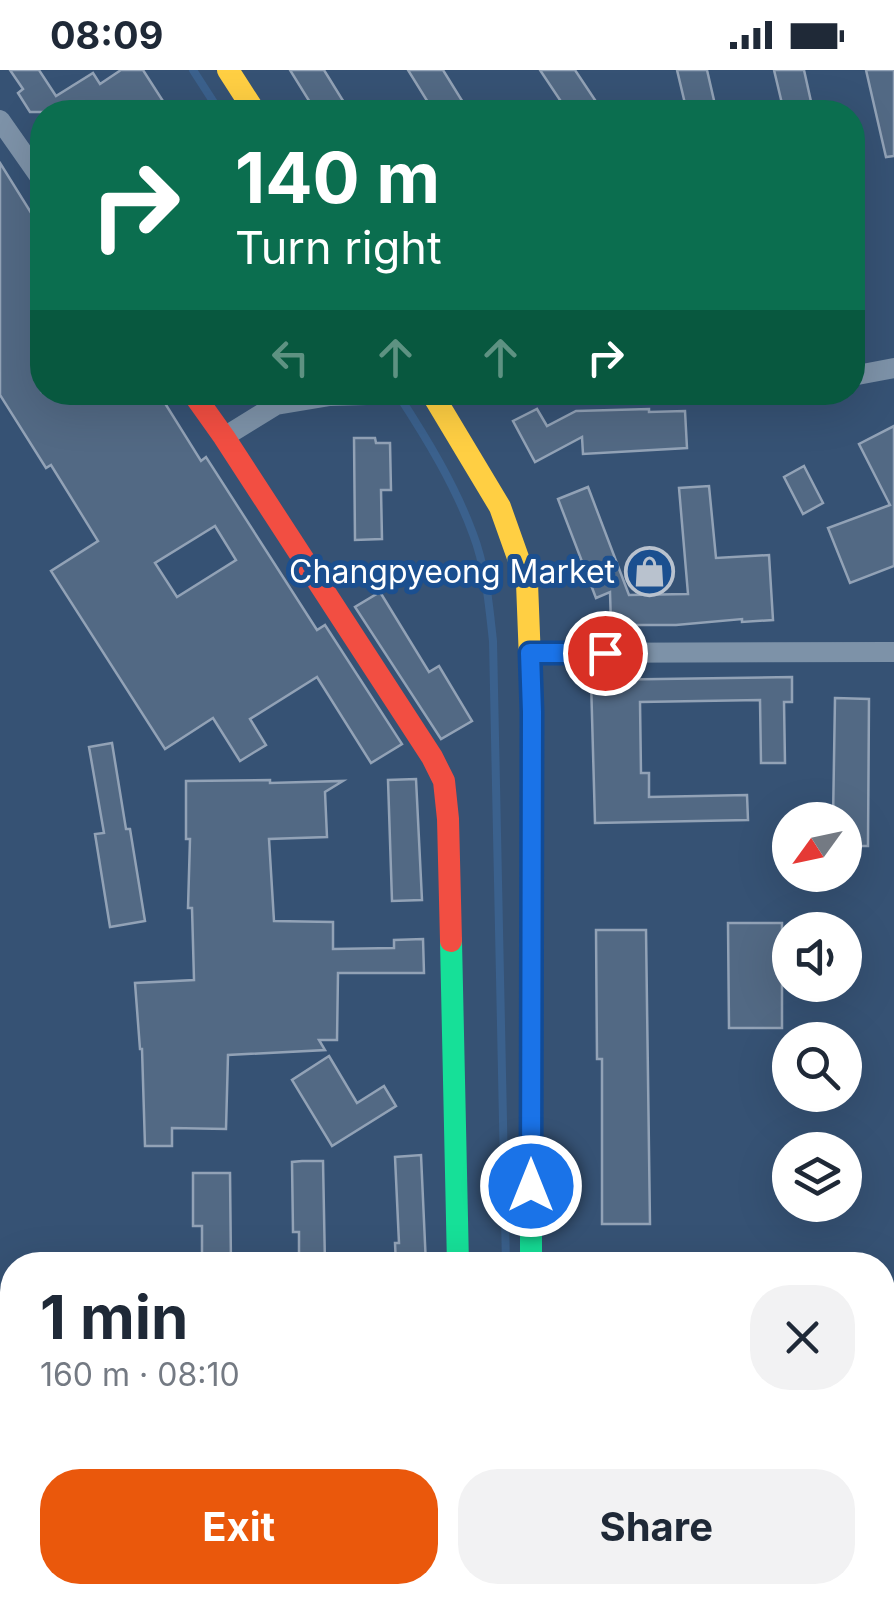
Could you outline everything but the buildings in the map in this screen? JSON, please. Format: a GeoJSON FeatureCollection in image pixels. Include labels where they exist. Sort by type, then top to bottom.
{"type":"FeatureCollection","features":[{"type":"Feature","properties":{"kind":"street"},"geometry":{"type":"LineString","coordinates":[[228,70],[247,100]]}},
{"type":"Feature","properties":{"kind":"street"},"geometry":{"type":"LineString","coordinates":[[0,120],[30,163]]}},
{"type":"Feature","properties":{"kind":"street"},"geometry":{"type":"LineString","coordinates":[[865,374],[894,368]]}},
{"type":"Feature","properties":{"kind":"street"},"geometry":{"type":"LineString","coordinates":[[201,405],[444,780],[458,1252]]}},
{"type":"Feature","properties":{"kind":"street"},"geometry":{"type":"LineString","coordinates":[[224,437],[276,405]]}},
{"type":"Feature","properties":{"kind":"street"},"geometry":{"type":"LineString","coordinates":[[438,405],[500,506],[527,584],[532,712],[531,1252]]}},
{"type":"Feature","properties":{"kind":"street"},"geometry":{"type":"LineString","coordinates":[[530,653],[894,652]]}},
{"type":"Feature","properties":{"kind":"waterway"},"geometry":{"type":"LineString","coordinates":[[193,70],[212,100]]}},
{"type":"Feature","properties":{"kind":"waterway"},"geometry":{"type":"LineString","coordinates":[[405,405],[466,516],[481,560],[490,614],[506,1252]]}},
{"type":"Feature","properties":{"kind":"traffic: fast"},"geometry":{"type":"LineString","coordinates":[[451,941],[458,1252]]}},
{"type":"Feature","properties":{"kind":"traffic: fast"},"geometry":{"type":"LineString","coordinates":[[531,1046],[531,1252]]}},
{"type":"Feature","properties":{"kind":"traffic: slow"},"geometry":{"type":"LineString","coordinates":[[228,70],[247,100]]}},
{"type":"Feature","properties":{"kind":"traffic: slow"},"geometry":{"type":"LineString","coordinates":[[439,405],[500,507],[527,583],[532,712],[531,1046]]}},
{"type":"Feature","properties":{"kind":"traffic: jam"},"geometry":{"type":"LineString","coordinates":[[201,405],[444,781],[451,941]]}},
{"type":"Feature","properties":{"kind":"place","name":"Changpyeong Market"},"geometry":{"type":"Point","coordinates":[650,571]}},
{"type":"Feature","properties":{"kind":"route"},"geometry":{"type":"LineString","coordinates":[[531,1186],[530,653],[605,653]]}}]}
